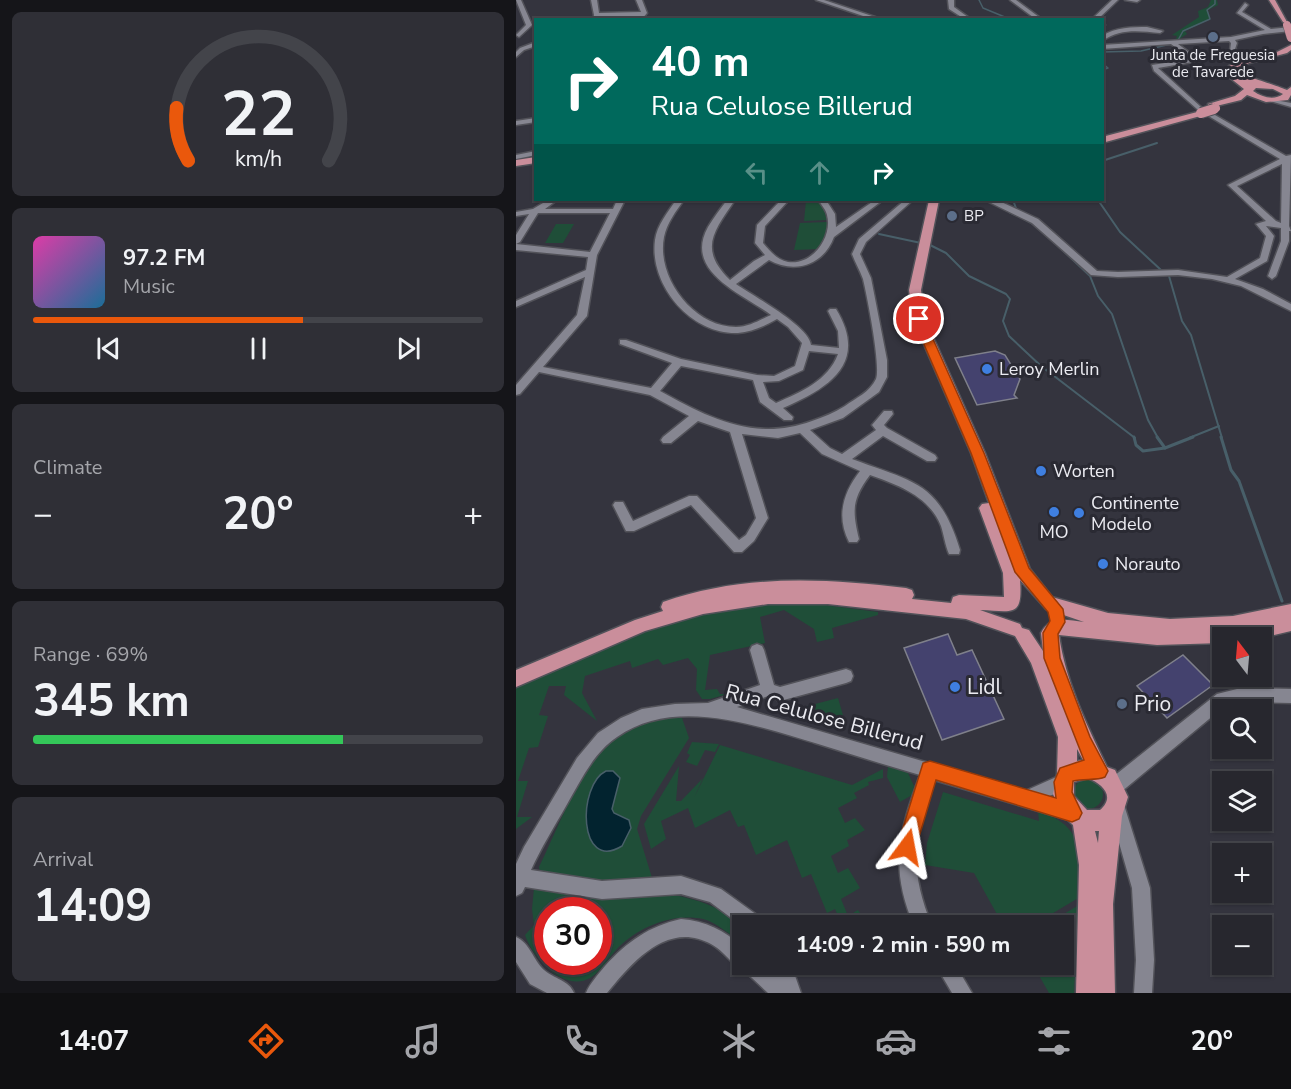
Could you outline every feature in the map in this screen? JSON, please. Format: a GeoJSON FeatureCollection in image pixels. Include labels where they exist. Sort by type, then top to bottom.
{"type":"FeatureCollection","features":[{"type":"Feature","properties":{"kind":"main road"},"geometry":{"type":"LineString","coordinates":[[1272,0],[1288,26]]}},
{"type":"Feature","properties":{"kind":"main road"},"geometry":{"type":"LineString","coordinates":[[1278,0],[1291,38]]}},
{"type":"Feature","properties":{"kind":"main road"},"geometry":{"type":"LineString","coordinates":[[1268,100],[1249,91],[1230,72],[1234,66],[1248,60],[1275,55],[1291,47]]}},
{"type":"Feature","properties":{"kind":"main road"},"geometry":{"type":"LineString","coordinates":[[1289,97],[1240,77],[1237,72],[1248,60],[1291,60]]}},
{"type":"Feature","properties":{"kind":"main road"},"geometry":{"type":"LineString","coordinates":[[1104,137],[1214,107],[1266,86],[1291,84]]}},
{"type":"Feature","properties":{"kind":"main road"},"geometry":{"type":"LineString","coordinates":[[1214,107],[1289,97]]}},
{"type":"Feature","properties":{"kind":"main road"},"geometry":{"type":"LineString","coordinates":[[516,165],[534,162]]}},
{"type":"Feature","properties":{"kind":"main road"},"geometry":{"type":"LineString","coordinates":[[927,201],[907,277],[905,293],[909,317],[969,456],[1011,573],[1011,602],[1007,616],[1039,659],[1068,737],[1066,803],[1077,816],[1090,855],[1092,894],[1085,971],[1088,993]]}},
{"type":"Feature","properties":{"kind":"main road"},"geometry":{"type":"LineString","coordinates":[[934,201],[915,290],[919,319],[978,453],[1023,572],[1058,615],[1053,630],[1052,658],[1082,740],[1099,771],[1115,786],[1114,811],[1105,858],[1101,973],[1103,993]]}},
{"type":"Feature","properties":{"kind":"main road"},"geometry":{"type":"LineString","coordinates":[[516,668],[638,616],[701,596],[768,586],[831,585],[977,605],[1011,602],[1024,595],[1048,601],[1093,618],[1161,626],[1227,623],[1291,611]]}},
{"type":"Feature","properties":{"kind":"main road"},"geometry":{"type":"LineString","coordinates":[[516,679],[641,625],[703,607],[768,597],[828,597],[966,612],[1018,632],[1038,637],[1053,630],[1205,638],[1254,633],[1291,624]]}},
{"type":"Feature","properties":{"kind":"main road"},"geometry":{"type":"LineString","coordinates":[[1065,778],[1088,768],[1099,771]]}},
{"type":"Feature","properties":{"kind":"main road"},"geometry":{"type":"LineString","coordinates":[[1077,816],[1103,821],[1114,811]]}},
{"type":"Feature","properties":{"kind":"street"},"geometry":{"type":"LineString","coordinates":[[518,0],[528,20],[526,28],[519,35]]}},
{"type":"Feature","properties":{"kind":"street"},"geometry":{"type":"LineString","coordinates":[[594,0],[596,17],[643,14]]}},
{"type":"Feature","properties":{"kind":"street"},"geometry":{"type":"LineString","coordinates":[[639,0],[643,14]]}},
{"type":"Feature","properties":{"kind":"street"},"geometry":{"type":"LineString","coordinates":[[819,0],[876,18]]}},
{"type":"Feature","properties":{"kind":"street"},"geometry":{"type":"LineString","coordinates":[[951,0],[951,9],[967,18]]}},
{"type":"Feature","properties":{"kind":"street"},"geometry":{"type":"LineString","coordinates":[[1013,0],[1038,18]]}},
{"type":"Feature","properties":{"kind":"street"},"geometry":{"type":"LineString","coordinates":[[1095,18],[1115,0]]}},
{"type":"Feature","properties":{"kind":"street"},"geometry":{"type":"LineString","coordinates":[[1128,0],[1137,0]]}},
{"type":"Feature","properties":{"kind":"street"},"geometry":{"type":"LineString","coordinates":[[1245,5],[1239,12],[1270,31]]}},
{"type":"Feature","properties":{"kind":"street"},"geometry":{"type":"LineString","coordinates":[[640,18],[643,14]]}},
{"type":"Feature","properties":{"kind":"street"},"geometry":{"type":"LineString","coordinates":[[1104,47],[1231,39],[1288,26]]}},
{"type":"Feature","properties":{"kind":"street"},"geometry":{"type":"LineString","coordinates":[[516,28],[526,28]]}},
{"type":"Feature","properties":{"kind":"street"},"geometry":{"type":"LineString","coordinates":[[1104,37],[1122,31],[1149,30]]}},
{"type":"Feature","properties":{"kind":"street"},"geometry":{"type":"LineString","coordinates":[[1122,31],[1142,39]]}},
{"type":"Feature","properties":{"kind":"street"},"geometry":{"type":"LineString","coordinates":[[1231,39],[1234,43],[1232,50],[1248,60]]}},
{"type":"Feature","properties":{"kind":"street"},"geometry":{"type":"LineString","coordinates":[[1173,43],[1196,60],[1154,66],[1156,70],[1199,108],[1289,158]]}},
{"type":"Feature","properties":{"kind":"street"},"geometry":{"type":"LineString","coordinates":[[516,55],[522,49],[534,45]]}},
{"type":"Feature","properties":{"kind":"street"},"geometry":{"type":"LineString","coordinates":[[516,123],[534,120]]}},
{"type":"Feature","properties":{"kind":"street"},"geometry":{"type":"LineString","coordinates":[[516,157],[534,153]]}},
{"type":"Feature","properties":{"kind":"street"},"geometry":{"type":"LineString","coordinates":[[1288,229],[1273,223],[1232,185],[1289,158]]}},
{"type":"Feature","properties":{"kind":"street"},"geometry":{"type":"LineString","coordinates":[[1272,276],[1286,242],[1288,229],[1289,158]]}},
{"type":"Feature","properties":{"kind":"street"},"geometry":{"type":"LineString","coordinates":[[552,201],[535,211],[516,244],[593,255]]}},
{"type":"Feature","properties":{"kind":"street"},"geometry":{"type":"LineString","coordinates":[[516,392],[582,316],[593,255],[620,201]]}},
{"type":"Feature","properties":{"kind":"street"},"geometry":{"type":"LineString","coordinates":[[679,201],[662,228],[659,245],[661,269],[669,289],[698,315],[725,329],[754,327],[778,315]]}},
{"type":"Feature","properties":{"kind":"street"},"geometry":{"type":"LineString","coordinates":[[623,342],[679,362],[757,378],[775,380],[799,368],[807,343],[798,328],[728,285],[709,261],[705,247],[706,238],[715,219],[730,201]]}},
{"type":"Feature","properties":{"kind":"street"},"geometry":{"type":"LineString","coordinates":[[784,201],[762,225],[759,234],[759,243],[768,257],[781,264],[806,263],[818,257],[831,236],[878,201]]}},
{"type":"Feature","properties":{"kind":"street"},"geometry":{"type":"LineString","coordinates":[[823,201],[831,216],[831,236]]}},
{"type":"Feature","properties":{"kind":"street"},"geometry":{"type":"LineString","coordinates":[[537,369],[653,392],[697,416],[735,430],[778,434],[802,429],[838,415],[875,390],[882,377],[882,360],[867,278],[856,254],[862,241],[908,201]]}},
{"type":"Feature","properties":{"kind":"street"},"geometry":{"type":"LineString","coordinates":[[994,201],[1035,221],[1094,273],[1203,273],[1229,279],[1291,308]]}},
{"type":"Feature","properties":{"kind":"street"},"geometry":{"type":"LineString","coordinates":[[516,214],[535,211],[615,211]]}},
{"type":"Feature","properties":{"kind":"street"},"geometry":{"type":"LineString","coordinates":[[831,216],[851,219]]}},
{"type":"Feature","properties":{"kind":"street"},"geometry":{"type":"LineString","coordinates":[[1229,279],[1264,259],[1270,236],[1260,224],[1273,223]]}},
{"type":"Feature","properties":{"kind":"street"},"geometry":{"type":"LineString","coordinates":[[1281,256],[1291,258]]}},
{"type":"Feature","properties":{"kind":"street"},"geometry":{"type":"LineString","coordinates":[[728,285],[747,274],[752,265],[768,257]]}},
{"type":"Feature","properties":{"kind":"street"},"geometry":{"type":"LineString","coordinates":[[516,304],[589,272]]}},
{"type":"Feature","properties":{"kind":"street"},"geometry":{"type":"LineString","coordinates":[[776,407],[827,382],[843,351],[844,336],[833,311]]}},
{"type":"Feature","properties":{"kind":"street"},"geometry":{"type":"LineString","coordinates":[[805,348],[843,351]]}},
{"type":"Feature","properties":{"kind":"street"},"geometry":{"type":"LineString","coordinates":[[653,392],[679,362]]}},
{"type":"Feature","properties":{"kind":"street"},"geometry":{"type":"LineString","coordinates":[[757,378],[764,399],[788,417]]}},
{"type":"Feature","properties":{"kind":"street"},"geometry":{"type":"LineString","coordinates":[[888,414],[878,422],[878,426],[931,458]]}},
{"type":"Feature","properties":{"kind":"street"},"geometry":{"type":"LineString","coordinates":[[667,440],[697,416]]}},
{"type":"Feature","properties":{"kind":"street"},"geometry":{"type":"LineString","coordinates":[[802,429],[826,450],[868,469],[895,478],[918,490],[938,507],[950,531],[954,550]]}},
{"type":"Feature","properties":{"kind":"street"},"geometry":{"type":"LineString","coordinates":[[619,505],[630,528],[693,499],[738,548],[750,538],[762,518],[735,430]]}},
{"type":"Feature","properties":{"kind":"street"},"geometry":{"type":"LineString","coordinates":[[844,459],[883,431]]}},
{"type":"Feature","properties":{"kind":"street"},"geometry":{"type":"LineString","coordinates":[[853,539],[847,515],[850,493],[868,469]]}},
{"type":"Feature","properties":{"kind":"street"},"geometry":{"type":"LineString","coordinates":[[757,650],[768,689]]}},
{"type":"Feature","properties":{"kind":"street"},"geometry":{"type":"LineString","coordinates":[[709,709],[768,689],[780,694],[846,676]]}},
{"type":"Feature","properties":{"kind":"street"},"geometry":{"type":"LineString","coordinates":[[1115,786],[1222,699],[1241,694],[1291,696]]}},
{"type":"Feature","properties":{"kind":"street","name":"Rua Celulose Billerud"},"geometry":{"type":"LineString","coordinates":[[518,882],[525,860],[586,758],[611,732],[643,716],[691,708],[741,714],[1028,798],[1077,816]]}},
{"type":"Feature","properties":{"kind":"street"},"geometry":{"type":"LineString","coordinates":[[919,915],[909,891],[907,847],[930,770]]}},
{"type":"Feature","properties":{"kind":"street"},"geometry":{"type":"LineString","coordinates":[[1028,798],[1065,778]]}},
{"type":"Feature","properties":{"kind":"street"},"geometry":{"type":"LineString","coordinates":[[1114,811],[1141,888],[1145,960],[1143,993]]}},
{"type":"Feature","properties":{"kind":"street"},"geometry":{"type":"LineString","coordinates":[[518,882],[602,890],[681,885],[720,898],[743,915]]}},
{"type":"Feature","properties":{"kind":"street"},"geometry":{"type":"LineString","coordinates":[[595,993],[619,963],[648,937],[684,927],[717,937],[732,950]]}},
{"type":"Feature","properties":{"kind":"street"},"geometry":{"type":"LineString","coordinates":[[516,946],[537,977],[565,993]]}},
{"type":"Feature","properties":{"kind":"street"},"geometry":{"type":"LineString","coordinates":[[762,975],[782,993]]}},
{"type":"Feature","properties":{"kind":"street"},"geometry":{"type":"LineString","coordinates":[[786,975],[792,993]]}},
{"type":"Feature","properties":{"kind":"street"},"geometry":{"type":"LineString","coordinates":[[951,975],[963,993]]}},
{"type":"Feature","properties":{"kind":"green space"},"geometry":{"type":"Polygon","coordinates":[[[1211,0],[1217,0],[1218,5],[1208,10],[1210,19],[1185,31],[1187,34],[1175,42],[1177,36],[1172,35],[1199,17],[1198,11],[1208,7],[1211,0]]]}},
{"type":"Feature","properties":{"kind":"green space"},"geometry":{"type":"Polygon","coordinates":[[[806,201],[822,203],[827,220],[804,221],[806,201]]]}},
{"type":"Feature","properties":{"kind":"green space"},"geometry":{"type":"Polygon","coordinates":[[[827,222],[827,240],[821,249],[794,250],[800,223],[827,222]]]}},
{"type":"Feature","properties":{"kind":"green space"},"geometry":{"type":"Polygon","coordinates":[[[556,224],[574,224],[563,243],[545,243],[556,224]]]}},
{"type":"Feature","properties":{"kind":"green space"},"geometry":{"type":"Polygon","coordinates":[[[778,604],[825,605],[878,612],[878,615],[832,628],[834,638],[817,642],[814,629],[784,610],[760,617],[765,643],[710,655],[705,690],[717,689],[720,694],[728,694],[710,699],[702,699],[696,690],[697,669],[688,658],[663,665],[658,659],[632,668],[630,661],[585,676],[582,693],[597,721],[564,695],[566,686],[549,686],[539,715],[548,716],[538,747],[529,748],[518,781],[528,781],[517,817],[532,817],[516,829],[516,685],[674,620],[737,607],[778,604]]]}},
{"type":"Feature","properties":{"kind":"green space"},"geometry":{"type":"Polygon","coordinates":[[[838,698],[845,722],[796,709],[838,698]]]}},
{"type":"Feature","properties":{"kind":"green space"},"geometry":{"type":"Polygon","coordinates":[[[681,715],[689,738],[641,816],[637,829],[653,881],[588,881],[540,873],[539,867],[572,797],[602,746],[611,737],[627,728],[681,715]]]}},
{"type":"Feature","properties":{"kind":"green space"},"geometry":{"type":"Polygon","coordinates":[[[692,742],[719,744],[715,752],[705,750],[697,766],[686,762],[690,755],[687,753],[692,742]]]}},
{"type":"Feature","properties":{"kind":"green space"},"geometry":{"type":"Polygon","coordinates":[[[720,745],[852,785],[883,769],[883,778],[868,782],[869,785],[854,793],[857,798],[838,808],[845,823],[855,818],[865,830],[847,840],[849,846],[831,856],[838,873],[848,868],[860,888],[841,899],[848,915],[838,915],[835,909],[827,913],[811,874],[802,878],[787,840],[756,855],[744,825],[738,827],[730,810],[695,828],[688,808],[661,821],[666,839],[651,849],[644,824],[679,766],[676,801],[681,801],[703,778],[694,798],[720,745]]]}},
{"type":"Feature","properties":{"kind":"green space"},"geometry":{"type":"Polygon","coordinates":[[[888,766],[908,773],[914,786],[912,795],[900,802],[887,777],[888,766]]]}},
{"type":"Feature","properties":{"kind":"green space"},"geometry":{"type":"Polygon","coordinates":[[[1088,779],[1094,780],[1102,788],[1102,800],[1094,808],[1088,809],[1082,808],[1074,800],[1073,794],[1074,788],[1082,780],[1088,779]]]}},
{"type":"Feature","properties":{"kind":"green space"},"geometry":{"type":"Polygon","coordinates":[[[943,792],[1039,821],[1038,811],[1054,817],[1065,825],[1077,844],[1080,897],[1050,915],[997,915],[974,873],[925,865],[927,843],[943,792]]]}},
{"type":"Feature","properties":{"kind":"green space"},"geometry":{"type":"Polygon","coordinates":[[[534,888],[615,889],[672,895],[699,901],[732,919],[732,936],[703,919],[671,919],[649,926],[630,937],[612,955],[612,897],[534,897],[534,925],[532,909],[534,888]]]}},
{"type":"Feature","properties":{"kind":"green space"},"geometry":{"type":"Polygon","coordinates":[[[1079,905],[1074,993],[1049,993],[1039,975],[1074,975],[1074,915],[1062,915],[1079,905]]]}},
{"type":"Feature","properties":{"kind":"green space"},"geometry":{"type":"Polygon","coordinates":[[[858,910],[861,915],[850,915],[858,910]]]}},
{"type":"Feature","properties":{"kind":"green space"},"geometry":{"type":"Polygon","coordinates":[[[534,925],[534,953],[529,944],[525,935],[534,925]]]}},
{"type":"Feature","properties":{"kind":"green space"},"geometry":{"type":"Polygon","coordinates":[[[557,975],[594,975],[580,981],[570,981],[557,975]]]}},
{"type":"Feature","properties":{"kind":"water"},"geometry":{"type":"Polygon","coordinates":[[[606,771],[613,771],[620,778],[612,809],[614,813],[629,820],[631,828],[622,846],[607,851],[597,848],[590,838],[587,824],[590,792],[597,779],[606,771]]]}},
{"type":"Feature","properties":{"kind":"building","name":"Leroy Merlin"},"geometry":{"type":"Polygon","coordinates":[[[995,351],[1005,355],[1020,379],[1014,395],[1017,398],[977,405],[955,358],[995,351]]]}},
{"type":"Feature","properties":{"kind":"building","name":"Lidl"},"geometry":{"type":"Polygon","coordinates":[[[948,634],[957,655],[972,650],[1004,719],[942,740],[904,648],[948,634]]]}},
{"type":"Feature","properties":{"kind":"building"},"geometry":{"type":"Polygon","coordinates":[[[1183,655],[1212,684],[1167,718],[1137,686],[1183,655]]]}},
{"type":"Feature","properties":{"kind":"waterway"},"geometry":{"type":"LineString","coordinates":[[979,0],[983,8],[1007,18]]}},
{"type":"Feature","properties":{"kind":"waterway"},"geometry":{"type":"LineString","coordinates":[[1177,42],[1183,31],[1210,19],[1207,10],[1215,4],[1215,0]]}},
{"type":"Feature","properties":{"kind":"waterway"},"geometry":{"type":"LineString","coordinates":[[1104,52],[1141,51],[1171,44]]}},
{"type":"Feature","properties":{"kind":"waterway"},"geometry":{"type":"LineString","coordinates":[[1104,65],[1108,68],[1104,69]]}},
{"type":"Feature","properties":{"kind":"waterway"},"geometry":{"type":"LineString","coordinates":[[1104,160],[1157,143]]}},
{"type":"Feature","properties":{"kind":"waterway"},"geometry":{"type":"LineString","coordinates":[[1013,201],[1017,211]]}},
{"type":"Feature","properties":{"kind":"waterway"},"geometry":{"type":"LineString","coordinates":[[1099,201],[1120,232],[1161,270]]}},
{"type":"Feature","properties":{"kind":"waterway"},"geometry":{"type":"LineString","coordinates":[[1009,212],[1018,216]]}},
{"type":"Feature","properties":{"kind":"waterway"},"geometry":{"type":"LineString","coordinates":[[1024,219],[1037,226]]}},
{"type":"Feature","properties":{"kind":"waterway"},"geometry":{"type":"LineString","coordinates":[[879,234],[921,243]]}},
{"type":"Feature","properties":{"kind":"waterway"},"geometry":{"type":"LineString","coordinates":[[928,244],[946,253],[969,276],[1006,294],[1010,299],[1003,321],[1009,336],[1041,366],[1134,437]]}},
{"type":"Feature","properties":{"kind":"waterway"},"geometry":{"type":"LineString","coordinates":[[1057,245],[1090,276],[1098,296],[1112,314],[1148,420],[1158,438]]}},
{"type":"Feature","properties":{"kind":"waterway"},"geometry":{"type":"LineString","coordinates":[[1169,276],[1182,321],[1191,335],[1218,426]]}},
{"type":"Feature","properties":{"kind":"waterway"},"geometry":{"type":"LineString","coordinates":[[1189,438],[1218,426]]}},
{"type":"Feature","properties":{"kind":"waterway"},"geometry":{"type":"LineString","coordinates":[[1218,426],[1222,438]]}},
{"type":"Feature","properties":{"kind":"waterway"},"geometry":{"type":"LineString","coordinates":[[1134,437],[1136,445],[1143,451],[1165,448]]}},
{"type":"Feature","properties":{"kind":"waterway"},"geometry":{"type":"LineString","coordinates":[[1157,437],[1165,448]]}},
{"type":"Feature","properties":{"kind":"waterway"},"geometry":{"type":"LineString","coordinates":[[1165,448],[1193,437]]}},
{"type":"Feature","properties":{"kind":"waterway"},"geometry":{"type":"LineString","coordinates":[[1221,437],[1231,470],[1239,481],[1282,601]]}},
{"type":"Feature","properties":{"kind":"place","name":"Junta de Freguesia de Tavarede"},"geometry":{"type":"Point","coordinates":[1213,37]}},
{"type":"Feature","properties":{"kind":"place","name":"BP"},"geometry":{"type":"Point","coordinates":[952,216]}},
{"type":"Feature","properties":{"kind":"place","name":"Leroy Merlin"},"geometry":{"type":"Point","coordinates":[987,369]}},
{"type":"Feature","properties":{"kind":"place","name":"Worten"},"geometry":{"type":"Point","coordinates":[1041,471]}},
{"type":"Feature","properties":{"kind":"place","name":"MO"},"geometry":{"type":"Point","coordinates":[1054,512]}},
{"type":"Feature","properties":{"kind":"place","name":"Continente Modelo"},"geometry":{"type":"Point","coordinates":[1079,513]}},
{"type":"Feature","properties":{"kind":"place","name":"Norauto"},"geometry":{"type":"Point","coordinates":[1103,564]}},
{"type":"Feature","properties":{"kind":"place","name":"Lidl"},"geometry":{"type":"Point","coordinates":[955,687]}},
{"type":"Feature","properties":{"kind":"place","name":"Prio"},"geometry":{"type":"Point","coordinates":[1122,704]}},
{"type":"Feature","properties":{"kind":"route"},"geometry":{"type":"LineString","coordinates":[[907,847],[916,808],[930,770],[1072,813],[1063,792],[1063,782],[1067,774],[1088,768],[1099,771],[1082,740],[1052,658],[1050,633],[1058,622],[1056,609],[1023,572],[978,453],[919,319]]}}]}
